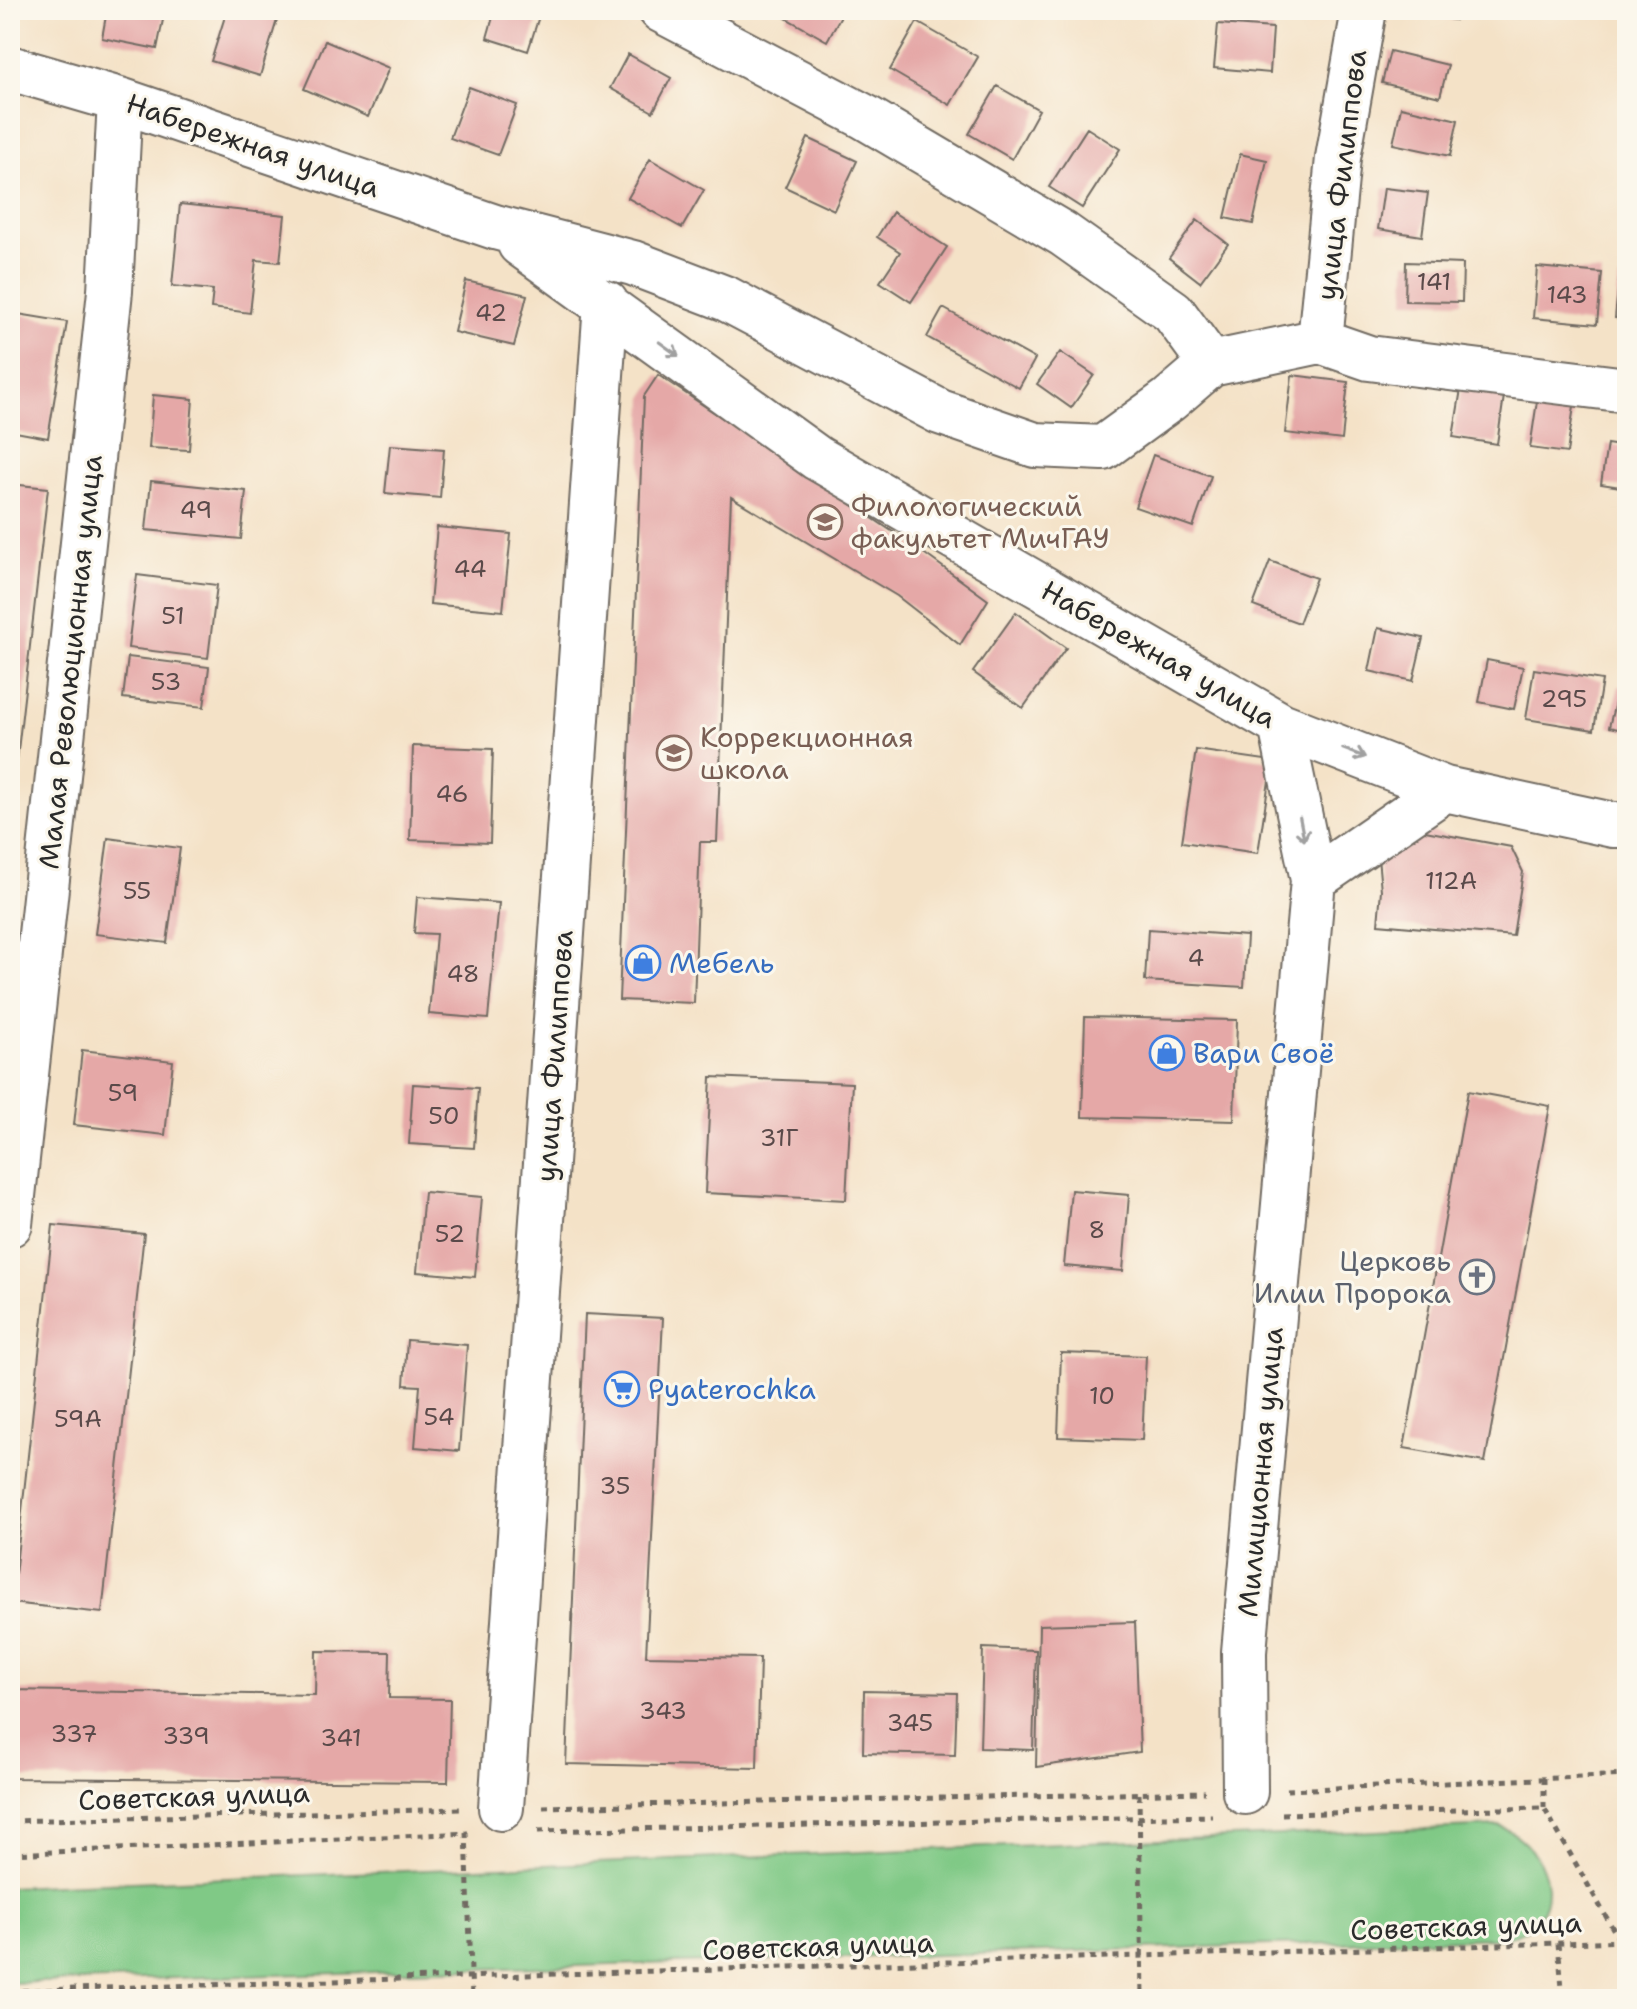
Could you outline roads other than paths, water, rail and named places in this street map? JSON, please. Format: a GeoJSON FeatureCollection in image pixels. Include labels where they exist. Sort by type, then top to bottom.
{"type":"FeatureCollection","features":[{"type":"Feature","properties":{"kind":"street"},"geometry":{"type":"LineString","coordinates":[[661,10],[865,117],[1063,234],[1173,312],[1211,364]]}},
{"type":"Feature","properties":{"kind":"street","name":"улица Филиппова"},"geometry":{"type":"LineString","coordinates":[[1320,341],[1338,158],[1364,10]]}},
{"type":"Feature","properties":{"kind":"street","name":"Набережная улица"},"geometry":{"type":"LineString","coordinates":[[10,68],[120,100],[495,227],[633,263],[727,299],[940,412],[1035,445],[1103,448],[1211,364],[1320,341]]}},
{"type":"Feature","properties":{"kind":"street","name":"Малая Революционная улица"},"geometry":{"type":"LineString","coordinates":[[10,1224],[110,291],[120,100]]}},
{"type":"Feature","properties":{"kind":"street","name":"Набережная улица"},"geometry":{"type":"LineString","coordinates":[[495,227],[606,303],[817,458],[1281,725],[1445,789],[1613,825],[1627,825]]}},
{"type":"Feature","properties":{"kind":"street","name":"улица Филиппова"},"geometry":{"type":"LineString","coordinates":[[494,1820],[606,303]]}},
{"type":"Feature","properties":{"kind":"street"},"geometry":{"type":"LineString","coordinates":[[1320,341],[1369,358],[1627,390]]}},
{"type":"Feature","properties":{"kind":"street","name":"Милиционная улица"},"geometry":{"type":"LineString","coordinates":[[1249,1807],[1244,1652],[1313,880],[1281,725]]}},
{"type":"Feature","properties":{"kind":"street"},"geometry":{"type":"LineString","coordinates":[[1313,880],[1445,789]]}},
{"type":"Feature","properties":{"kind":"place","name":"Филологический факультет МичГАУ"},"geometry":{"type":"Point","coordinates":[825,522]}},
{"type":"Feature","properties":{"kind":"place","name":"Коррекционная школа"},"geometry":{"type":"Point","coordinates":[674,753]}},
{"type":"Feature","properties":{"kind":"place","name":"Мебель"},"geometry":{"type":"Point","coordinates":[643,963]}},
{"type":"Feature","properties":{"kind":"place","name":"Вари Своё"},"geometry":{"type":"Point","coordinates":[1167,1053]}},
{"type":"Feature","properties":{"kind":"place","name":"Церковь Илии Пророка"},"geometry":{"type":"Point","coordinates":[1477,1277]}},
{"type":"Feature","properties":{"kind":"place","name":"Pyaterochka"},"geometry":{"type":"Point","coordinates":[622,1389]}}]}
